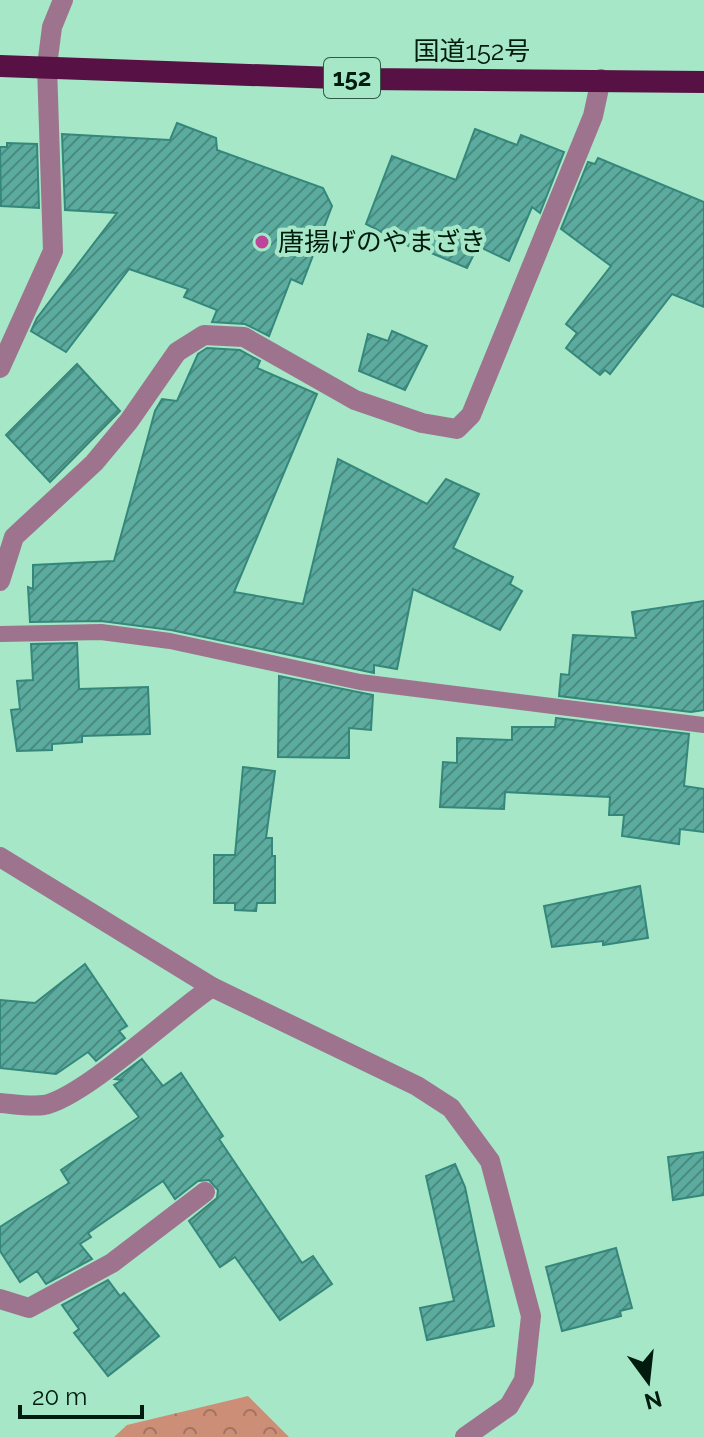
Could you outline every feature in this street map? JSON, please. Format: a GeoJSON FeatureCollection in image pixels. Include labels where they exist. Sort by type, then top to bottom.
{"type":"FeatureCollection","features":[{"type":"Feature","properties":{"kind":"highway","name":"国道152号"},"geometry":{"type":"LineString","coordinates":[[0,66],[363,79],[704,82]]}},
{"type":"Feature","properties":{"kind":"street"},"geometry":{"type":"LineString","coordinates":[[0,368],[53,251],[47,66],[52,27],[63,0]]}},
{"type":"Feature","properties":{"kind":"street"},"geometry":{"type":"LineString","coordinates":[[0,581],[7,530],[94,463],[129,421],[177,352],[204,335],[244,337],[355,400],[422,423],[457,429],[471,415],[593,116],[601,79]]}},
{"type":"Feature","properties":{"kind":"street"},"geometry":{"type":"LineString","coordinates":[[0,857],[212,987],[417,1086],[451,1108],[490,1161],[531,1316],[524,1380],[509,1406],[465,1437]]}},
{"type":"Feature","properties":{"kind":"street"},"geometry":{"type":"LineString","coordinates":[[0,1103],[44,1105],[85,1085],[173,1014],[212,987]]}},
{"type":"Feature","properties":{"kind":"street"},"geometry":{"type":"LineString","coordinates":[[0,1299],[29,1308],[112,1263],[205,1192]]}},
{"type":"Feature","properties":{"kind":"lane"},"geometry":{"type":"LineString","coordinates":[[0,634],[115,633],[170,641],[360,682],[704,725]]}},
{"type":"Feature","properties":{"kind":"green space"},"geometry":{"type":"Polygon","coordinates":[[[248,1396],[289,1437],[114,1437],[127,1425],[248,1396]]]}},
{"type":"Feature","properties":{"kind":"building"},"geometry":{"type":"Polygon","coordinates":[[[177,123],[216,138],[217,150],[323,188],[332,206],[302,284],[291,279],[269,336],[245,324],[212,322],[217,310],[184,297],[188,289],[129,269],[66,352],[31,331],[37,318],[117,213],[65,210],[62,134],[170,140],[177,123]]]}},
{"type":"Feature","properties":{"kind":"building"},"geometry":{"type":"Polygon","coordinates":[[[475,129],[517,145],[521,135],[564,152],[540,213],[532,207],[509,261],[478,246],[467,268],[424,250],[422,253],[366,224],[392,156],[456,180],[475,129]]]}},
{"type":"Feature","properties":{"kind":"building"},"geometry":{"type":"Polygon","coordinates":[[[7,143],[37,144],[39,208],[1,206],[0,147],[7,147],[7,143]]]}},
{"type":"Feature","properties":{"kind":"building"},"geometry":{"type":"Polygon","coordinates":[[[598,158],[704,202],[704,307],[672,294],[610,374],[605,370],[600,375],[566,348],[577,333],[566,324],[611,266],[561,229],[588,162],[595,164],[598,158]]]}},
{"type":"Feature","properties":{"kind":"building"},"geometry":{"type":"Polygon","coordinates":[[[392,331],[427,346],[405,390],[359,371],[368,334],[388,341],[392,331]]]}},
{"type":"Feature","properties":{"kind":"building"},"geometry":{"type":"Polygon","coordinates":[[[207,348],[240,350],[260,361],[257,368],[317,394],[234,592],[303,604],[338,459],[427,504],[446,479],[479,494],[453,548],[513,577],[510,584],[522,591],[500,630],[413,589],[397,669],[374,665],[374,673],[171,630],[101,621],[30,622],[28,587],[33,589],[33,565],[114,561],[155,411],[162,399],[177,401],[198,354],[207,348]]]}},
{"type":"Feature","properties":{"kind":"building"},"geometry":{"type":"Polygon","coordinates":[[[77,364],[120,411],[50,482],[6,435],[77,364]]]}},
{"type":"Feature","properties":{"kind":"building"},"geometry":{"type":"Polygon","coordinates":[[[704,601],[704,710],[691,712],[559,696],[561,674],[569,675],[573,635],[636,638],[632,612],[704,601]]]}},
{"type":"Feature","properties":{"kind":"building"},"geometry":{"type":"Polygon","coordinates":[[[77,643],[79,689],[148,687],[150,734],[82,736],[82,742],[52,744],[52,750],[17,751],[11,710],[20,709],[17,681],[33,680],[31,644],[77,643]]]}},
{"type":"Feature","properties":{"kind":"building"},"geometry":{"type":"Polygon","coordinates":[[[279,676],[373,695],[371,730],[349,728],[349,758],[278,757],[279,676]]]}},
{"type":"Feature","properties":{"kind":"building"},"geometry":{"type":"Polygon","coordinates":[[[556,718],[689,734],[684,786],[704,789],[704,832],[680,829],[679,844],[622,836],[624,815],[609,815],[610,797],[505,792],[504,809],[440,807],[443,762],[457,763],[457,738],[512,740],[512,727],[555,727],[556,718]]]}},
{"type":"Feature","properties":{"kind":"building"},"geometry":{"type":"Polygon","coordinates":[[[243,767],[275,771],[266,838],[272,838],[272,856],[275,856],[275,903],[257,903],[256,911],[235,910],[235,903],[214,903],[214,855],[235,855],[243,767]]]}},
{"type":"Feature","properties":{"kind":"building"},"geometry":{"type":"Polygon","coordinates":[[[640,886],[648,938],[603,945],[603,941],[552,947],[544,906],[640,886]]]}},
{"type":"Feature","properties":{"kind":"building"},"geometry":{"type":"Polygon","coordinates":[[[85,964],[127,1026],[119,1031],[125,1038],[96,1061],[88,1052],[56,1074],[0,1068],[0,1000],[35,1003],[85,964]]]}},
{"type":"Feature","properties":{"kind":"building"},"geometry":{"type":"Polygon","coordinates":[[[142,1059],[163,1086],[181,1073],[223,1136],[219,1139],[302,1263],[313,1256],[332,1284],[280,1320],[235,1257],[220,1267],[189,1221],[217,1198],[218,1190],[209,1180],[198,1181],[175,1199],[163,1181],[88,1233],[91,1237],[80,1244],[92,1259],[46,1284],[37,1271],[20,1282],[0,1251],[0,1227],[69,1183],[61,1170],[139,1117],[114,1085],[122,1080],[115,1079],[142,1059]]]}},
{"type":"Feature","properties":{"kind":"building"},"geometry":{"type":"Polygon","coordinates":[[[704,1152],[704,1195],[673,1200],[668,1157],[704,1152]]]}},
{"type":"Feature","properties":{"kind":"building"},"geometry":{"type":"Polygon","coordinates":[[[455,1164],[465,1187],[494,1326],[427,1340],[420,1308],[454,1301],[426,1176],[455,1164]]]}},
{"type":"Feature","properties":{"kind":"building"},"geometry":{"type":"Polygon","coordinates":[[[616,1248],[632,1308],[620,1311],[621,1316],[562,1331],[546,1267],[616,1248]]]}},
{"type":"Feature","properties":{"kind":"building"},"geometry":{"type":"Polygon","coordinates":[[[108,1280],[120,1296],[124,1293],[159,1336],[108,1376],[74,1333],[79,1329],[62,1305],[108,1280]]]}},
{"type":"Feature","properties":{"kind":"place","name":"唐揚げのやまざき"},"geometry":{"type":"Point","coordinates":[262,242]}}]}
